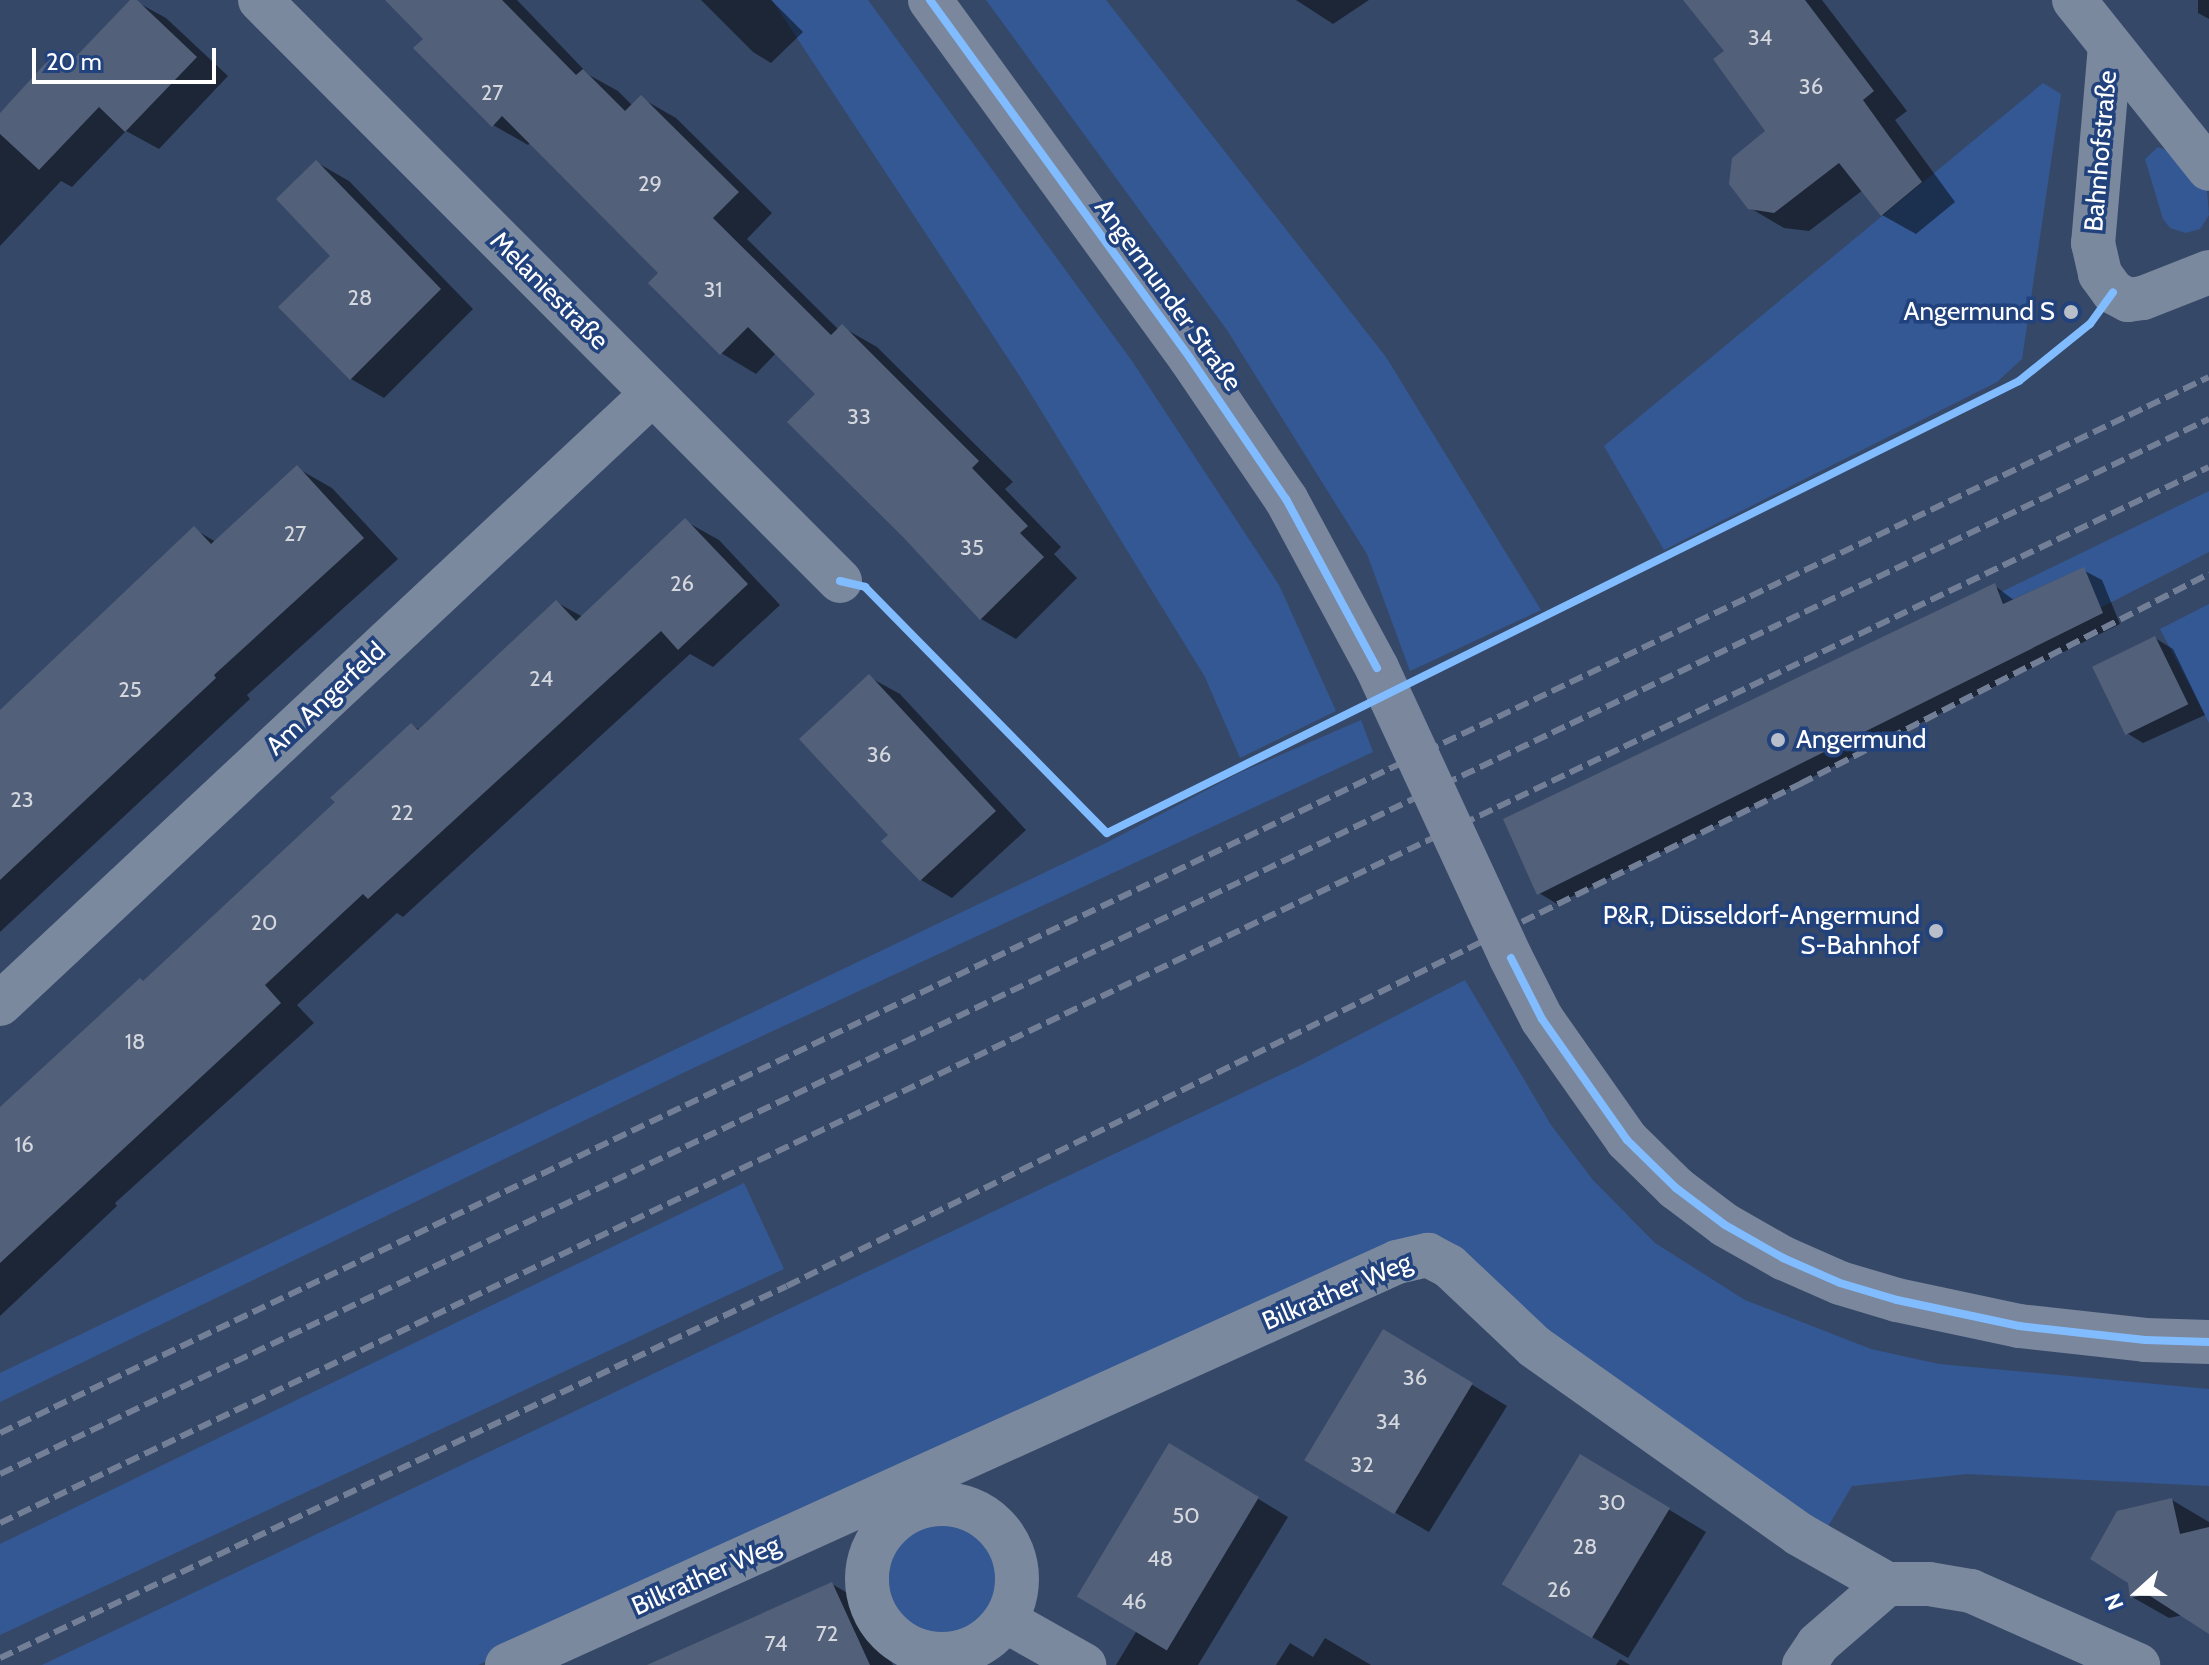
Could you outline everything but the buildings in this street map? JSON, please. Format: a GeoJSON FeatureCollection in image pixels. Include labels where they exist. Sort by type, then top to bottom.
{"type":"FeatureCollection","features":[{"type":"Feature","properties":{"kind":"main road","name":"Angermunder Straße"},"geometry":{"type":"LineString","coordinates":[[930,0],[1190,358],[1286,499],[1377,668],[1542,1019],[1627,1140],[1676,1188],[1725,1225],[1783,1258],[1840,1283],[2006,1323],[2145,1340],[2209,1342]]}},
{"type":"Feature","properties":{"kind":"street","name":"Melaniestraße"},"geometry":{"type":"LineString","coordinates":[[260,0],[840,581]]}},
{"type":"Feature","properties":{"kind":"street","name":"Bahnhofstraße"},"geometry":{"type":"LineString","coordinates":[[2074,0],[2209,169]]}},
{"type":"Feature","properties":{"kind":"street","name":"Bahnhofstraße"},"geometry":{"type":"LineString","coordinates":[[2110,46],[2093,243],[2100,274],[2113,292],[2128,300],[2143,298],[2209,272]]}},
{"type":"Feature","properties":{"kind":"street","name":"Am Angerfeld"},"geometry":{"type":"LineString","coordinates":[[0,1004],[652,394]]}},
{"type":"Feature","properties":{"kind":"street","name":"Bilkrather Weg"},"geometry":{"type":"LineString","coordinates":[[507,1665],[911,1497],[1397,1262],[1428,1255],[1449,1266],[1535,1347],[1799,1534],[1887,1584],[1929,1584],[1971,1591],[2138,1665]]}},
{"type":"Feature","properties":{"kind":"street","name":"Bilkrather Weg"},"geometry":{"type":"LineString","coordinates":[[911,1497],[962,1506],[983,1516],[1001,1532],[1013,1553],[1018,1575],[1015,1599],[1006,1621],[990,1638],[969,1650],[946,1655],[922,1653],[900,1643],[882,1627],[871,1606],[866,1583],[868,1559],[878,1537],[911,1497]]}},
{"type":"Feature","properties":{"kind":"street"},"geometry":{"type":"LineString","coordinates":[[1804,1665],[1818,1644],[1887,1584]]}},
{"type":"Feature","properties":{"kind":"street"},"geometry":{"type":"LineString","coordinates":[[1006,1621],[1084,1665]]}},
{"type":"Feature","properties":{"kind":"shaded area"},"geometry":{"type":"Polygon","coordinates":[[[772,0],[868,0],[1132,361],[1279,585],[1336,711],[1240,758],[1205,677],[1021,378],[772,0]]]}},
{"type":"Feature","properties":{"kind":"shaded area"},"geometry":{"type":"Polygon","coordinates":[[[986,0],[1106,0],[1386,357],[1541,610],[1410,671],[1367,554],[1227,330],[986,0]]]}},
{"type":"Feature","properties":{"kind":"shaded area"},"geometry":{"type":"Polygon","coordinates":[[[2043,83],[2061,94],[2022,359],[1997,382],[1664,550],[1604,446],[2043,83]]]}},
{"type":"Feature","properties":{"kind":"shaded area"},"geometry":{"type":"Polygon","coordinates":[[[2158,147],[2171,152],[2207,191],[2209,215],[2200,229],[2186,233],[2170,228],[2163,219],[2145,159],[2158,147]]]}},
{"type":"Feature","properties":{"kind":"shaded area"},"geometry":{"type":"Polygon","coordinates":[[[2209,491],[2209,552],[2024,647],[2083,568],[2004,603],[1999,593],[2209,491]]]}},
{"type":"Feature","properties":{"kind":"shaded area"},"geometry":{"type":"Polygon","coordinates":[[[2209,604],[2209,723],[2160,629],[2209,604]]]}},
{"type":"Feature","properties":{"kind":"shaded area"},"geometry":{"type":"Polygon","coordinates":[[[1361,720],[1373,752],[687,1071],[0,1402],[0,1373],[1106,843],[1239,773],[1361,720]]]}},
{"type":"Feature","properties":{"kind":"shaded area"},"geometry":{"type":"Polygon","coordinates":[[[1465,980],[1551,1125],[1593,1180],[1655,1243],[1745,1300],[1871,1349],[1939,1364],[2209,1389],[2209,1486],[1967,1474],[1852,1486],[1820,1540],[1430,1242],[478,1665],[42,1665],[1301,1065],[1465,980]]]}},
{"type":"Feature","properties":{"kind":"shaded area"},"geometry":{"type":"Polygon","coordinates":[[[744,1183],[784,1269],[0,1635],[0,1544],[744,1183]]]}},
{"type":"Feature","properties":{"kind":"shaded area"},"geometry":{"type":"Polygon","coordinates":[[[943,1525],[964,1529],[981,1541],[993,1558],[997,1579],[993,1600],[981,1617],[964,1629],[943,1633],[922,1629],[905,1617],[893,1600],[889,1579],[893,1558],[905,1541],[922,1529],[943,1525]]]}},
{"type":"Feature","properties":{"kind":"railway"},"geometry":{"type":"LineString","coordinates":[[0,1433],[2209,377]]}},
{"type":"Feature","properties":{"kind":"railway"},"geometry":{"type":"LineString","coordinates":[[0,1474],[2209,419]]}},
{"type":"Feature","properties":{"kind":"railway"},"geometry":{"type":"LineString","coordinates":[[0,1523],[2209,467]]}},
{"type":"Feature","properties":{"kind":"railway"},"geometry":{"type":"LineString","coordinates":[[0,1658],[787,1286],[1800,784],[2209,574]]}},
{"type":"Feature","properties":{"kind":"cycle path"},"geometry":{"type":"LineString","coordinates":[[930,0],[1190,358],[1286,499],[1377,668]]}},
{"type":"Feature","properties":{"kind":"cycle path"},"geometry":{"type":"LineString","coordinates":[[840,581],[865,587],[1107,833],[2019,381],[2090,324],[2113,292]]}},
{"type":"Feature","properties":{"kind":"cycle path"},"geometry":{"type":"LineString","coordinates":[[1511,958],[1542,1019],[1627,1140],[1676,1188],[1725,1225],[1783,1258],[1840,1283],[1897,1300],[2019,1326],[2145,1340],[2209,1342]]}},
{"type":"Feature","properties":{"kind":"place","name":"Angermund S"},"geometry":{"type":"Point","coordinates":[2071,312]}},
{"type":"Feature","properties":{"kind":"place","name":"Angermund"},"geometry":{"type":"Point","coordinates":[1778,740]}},
{"type":"Feature","properties":{"kind":"place","name":"P&R, Düsseldorf-Angermund S-Bahnhof"},"geometry":{"type":"Point","coordinates":[1936,931]}}]}
